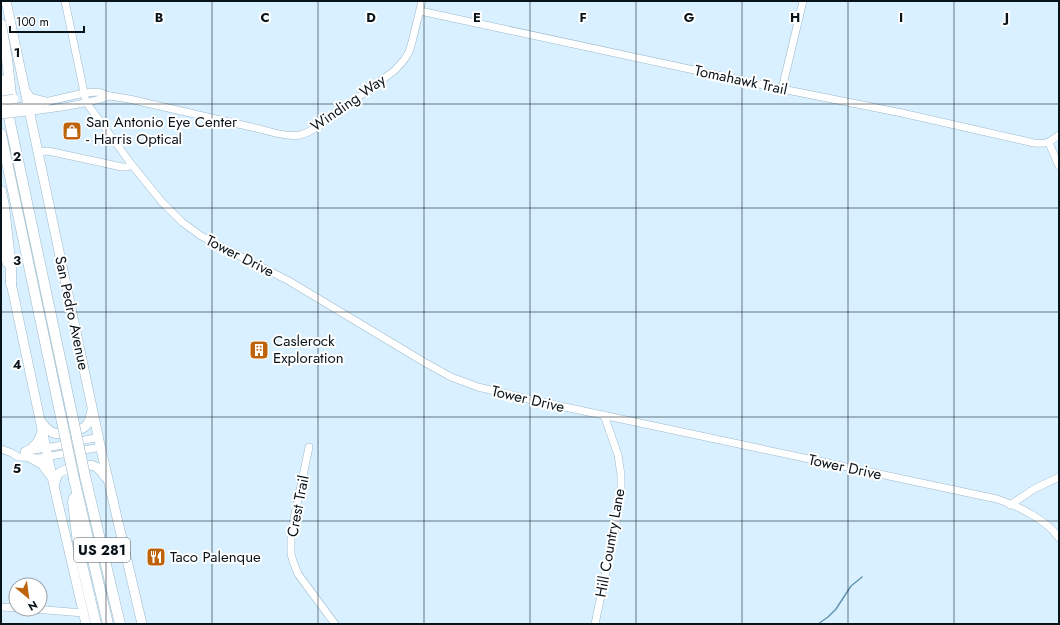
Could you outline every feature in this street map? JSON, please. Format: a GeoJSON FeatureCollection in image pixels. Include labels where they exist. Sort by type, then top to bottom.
{"type":"FeatureCollection","features":[{"type":"Feature","properties":{"kind":"highway"},"geometry":{"type":"LineString","coordinates":[[1,24],[11,95],[8,107]]}},
{"type":"Feature","properties":{"kind":"highway","name":"US 281"},"geometry":{"type":"LineString","coordinates":[[1,80],[8,107],[85,476],[120,624]]}},
{"type":"Feature","properties":{"kind":"highway","name":"US 281"},"geometry":{"type":"LineString","coordinates":[[1,134],[75,482],[108,624]]}},
{"type":"Feature","properties":{"kind":"highway"},"geometry":{"type":"LineString","coordinates":[[1,191],[11,269],[11,284]]}},
{"type":"Feature","properties":{"kind":"highway"},"geometry":{"type":"LineString","coordinates":[[75,482],[73,502],[80,552],[96,624]]}},
{"type":"Feature","properties":{"kind":"main road","name":"San Pedro Avenue"},"geometry":{"type":"LineString","coordinates":[[6,1],[69,292],[100,447],[142,624]]}},
{"type":"Feature","properties":{"kind":"main road"},"geometry":{"type":"LineString","coordinates":[[25,88],[30,98],[50,101]]}},
{"type":"Feature","properties":{"kind":"main road"},"geometry":{"type":"LineString","coordinates":[[8,107],[21,95],[25,88]]}},
{"type":"Feature","properties":{"kind":"main road"},"geometry":{"type":"LineString","coordinates":[[1,237],[53,483],[86,624]]}},
{"type":"Feature","properties":{"kind":"main road"},"geometry":{"type":"LineString","coordinates":[[40,420],[48,429],[55,433],[61,434],[80,430],[89,423],[92,407]]}},
{"type":"Feature","properties":{"kind":"main road"},"geometry":{"type":"LineString","coordinates":[[42,431],[37,443],[29,450],[28,455],[42,464],[49,472],[53,483]]}},
{"type":"Feature","properties":{"kind":"main road"},"geometry":{"type":"LineString","coordinates":[[53,483],[62,471],[90,465],[102,471],[108,481]]}},
{"type":"Feature","properties":{"kind":"street","name":"Tower Drive"},"geometry":{"type":"LineString","coordinates":[[65,1],[86,102],[132,165],[162,202],[182,222],[201,236],[289,281],[451,377],[478,387],[997,499],[1042,521],[1059,538]]}},
{"type":"Feature","properties":{"kind":"street","name":"Winding Way"},"geometry":{"type":"LineString","coordinates":[[29,108],[50,101],[84,93],[98,92],[267,131],[293,136],[299,135],[309,132],[320,125],[394,71],[404,60],[408,52],[422,1]]}},
{"type":"Feature","properties":{"kind":"street"},"geometry":{"type":"LineString","coordinates":[[782,89],[802,1]]}},
{"type":"Feature","properties":{"kind":"street","name":"Tomahawk Trail"},"geometry":{"type":"LineString","coordinates":[[420,11],[782,89],[902,113],[1034,143],[1049,143]]}},
{"type":"Feature","properties":{"kind":"street"},"geometry":{"type":"LineString","coordinates":[[8,107],[55,108],[100,100],[110,96]]}},
{"type":"Feature","properties":{"kind":"street"},"geometry":{"type":"LineString","coordinates":[[96,115],[96,107],[100,100]]}},
{"type":"Feature","properties":{"kind":"street"},"geometry":{"type":"LineString","coordinates":[[50,101],[55,108]]}},
{"type":"Feature","properties":{"kind":"street"},"geometry":{"type":"LineString","coordinates":[[1059,135],[1049,143],[1059,166]]}},
{"type":"Feature","properties":{"kind":"street"},"geometry":{"type":"LineString","coordinates":[[38,152],[48,151],[127,167],[132,165]]}},
{"type":"Feature","properties":{"kind":"street","name":"Hill Country Lane"},"geometry":{"type":"LineString","coordinates":[[595,624],[616,524],[621,492],[621,475],[618,455],[604,415]]}},
{"type":"Feature","properties":{"kind":"street"},"geometry":{"type":"LineString","coordinates":[[47,453],[98,437]]}},
{"type":"Feature","properties":{"kind":"street"},"geometry":{"type":"LineString","coordinates":[[1,450],[28,455],[100,447]]}},
{"type":"Feature","properties":{"kind":"street","name":"Crest Trail"},"geometry":{"type":"LineString","coordinates":[[309,447],[291,533],[291,554],[298,574],[335,624]]}},
{"type":"Feature","properties":{"kind":"street"},"geometry":{"type":"LineString","coordinates":[[1010,505],[1034,489],[1059,477]]}},
{"type":"Feature","properties":{"kind":"street"},"geometry":{"type":"LineString","coordinates":[[48,610],[84,613]]}},
{"type":"Feature","properties":{"kind":"waterway"},"geometry":{"type":"LineString","coordinates":[[818,624],[836,609],[851,586],[862,577]]}},
{"type":"Feature","properties":{"kind":"place","name":"San Antonio Eye Center - Harris Optical"},"geometry":{"type":"Point","coordinates":[72,131]}},
{"type":"Feature","properties":{"kind":"place","name":"Caslerock Exploration"},"geometry":{"type":"Point","coordinates":[259,350]}},
{"type":"Feature","properties":{"kind":"place","name":"Taco Palenque"},"geometry":{"type":"Point","coordinates":[156,557]}}]}
